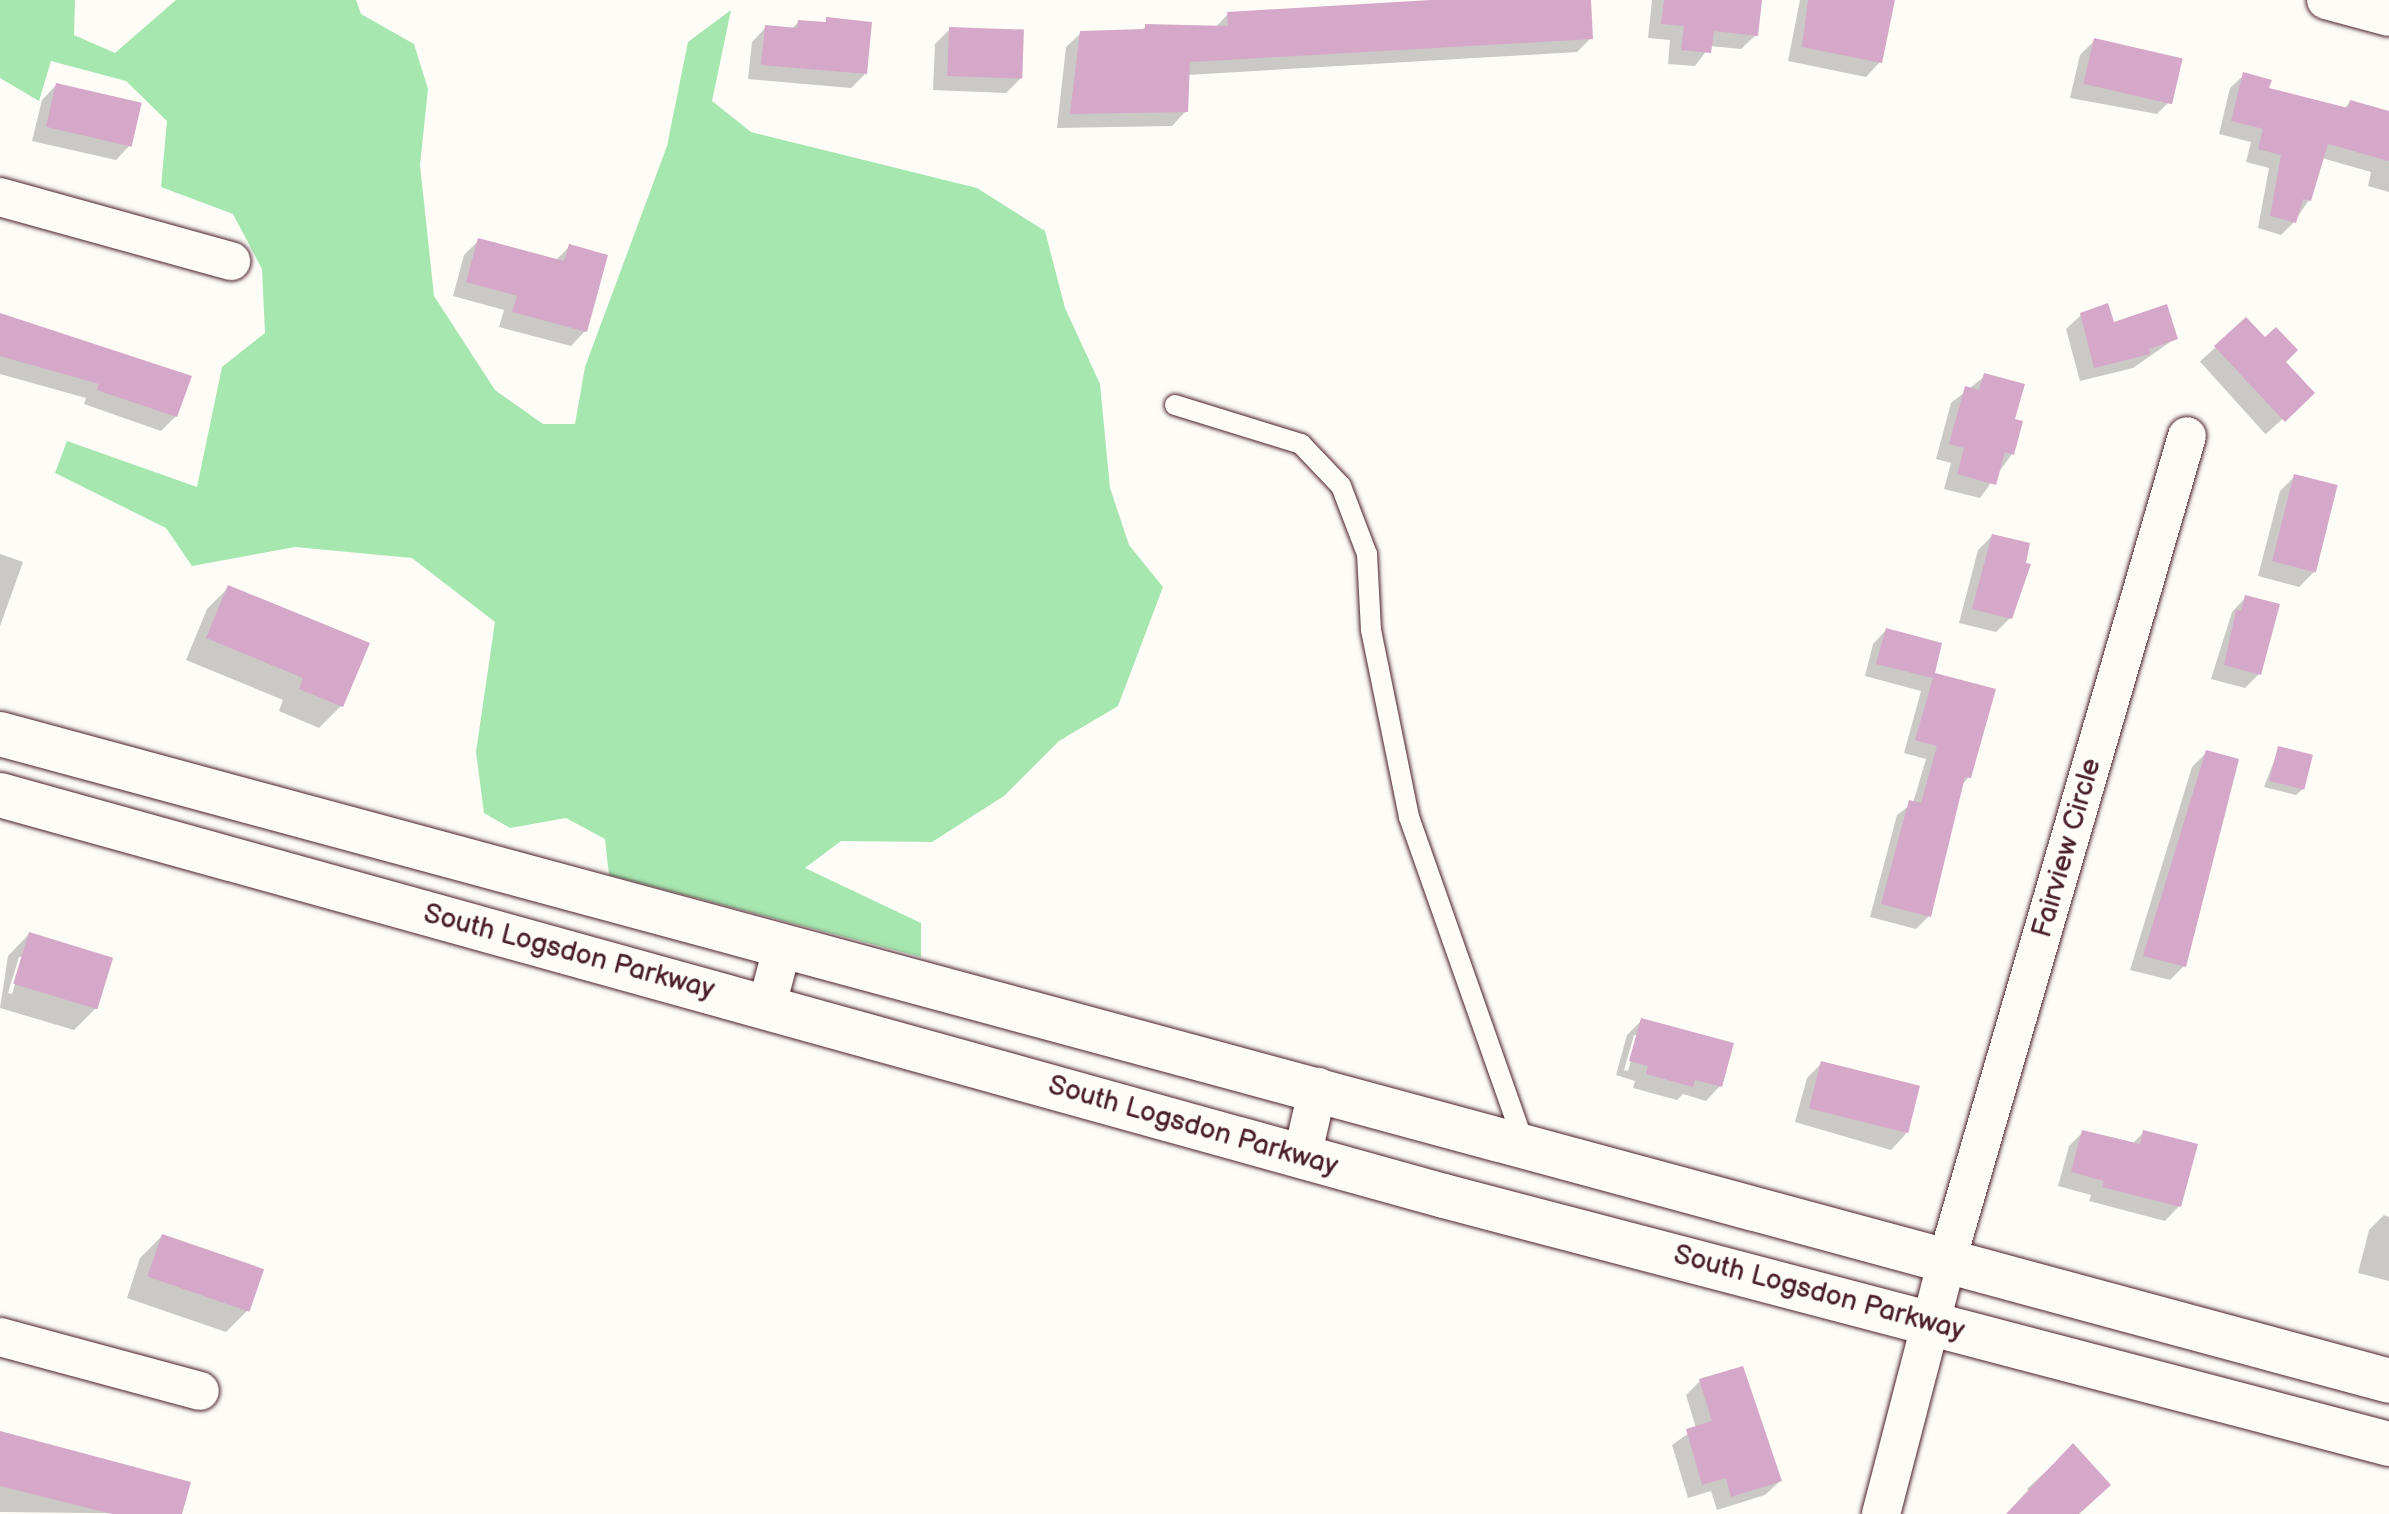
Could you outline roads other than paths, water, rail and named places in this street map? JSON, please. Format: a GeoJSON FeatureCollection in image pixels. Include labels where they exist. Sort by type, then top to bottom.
{"type":"FeatureCollection","features":[{"type":"Feature","properties":{"kind":"main road"},"geometry":{"type":"LineString","coordinates":[[0,734],[1318,1087],[2389,1381]]}},
{"type":"Feature","properties":{"kind":"main road","name":"South Logsdon Parkway"},"geometry":{"type":"LineString","coordinates":[[0,795],[767,1005],[1302,1157],[2389,1444]]}},
{"type":"Feature","properties":{"kind":"street"},"geometry":{"type":"LineString","coordinates":[[2326,0],[2389,17]]}},
{"type":"Feature","properties":{"kind":"street"},"geometry":{"type":"LineString","coordinates":[[0,197],[231,261]]}},
{"type":"Feature","properties":{"kind":"street","name":"Fairview Circle"},"geometry":{"type":"LineString","coordinates":[[1881,1514],[1947,1260],[2187,436]]}},
{"type":"Feature","properties":{"kind":"street"},"geometry":{"type":"LineString","coordinates":[[767,1005],[783,945]]}},
{"type":"Feature","properties":{"kind":"street"},"geometry":{"type":"LineString","coordinates":[[1302,1157],[1318,1087]]}},
{"type":"Feature","properties":{"kind":"street"},"geometry":{"type":"LineString","coordinates":[[0,1337],[200,1391]]}},
{"type":"Feature","properties":{"kind":"lane"},"geometry":{"type":"LineString","coordinates":[[1175,405],[1301,444],[1341,486],[1367,554],[1371,630],[1409,817],[1524,1143]]}}]}
